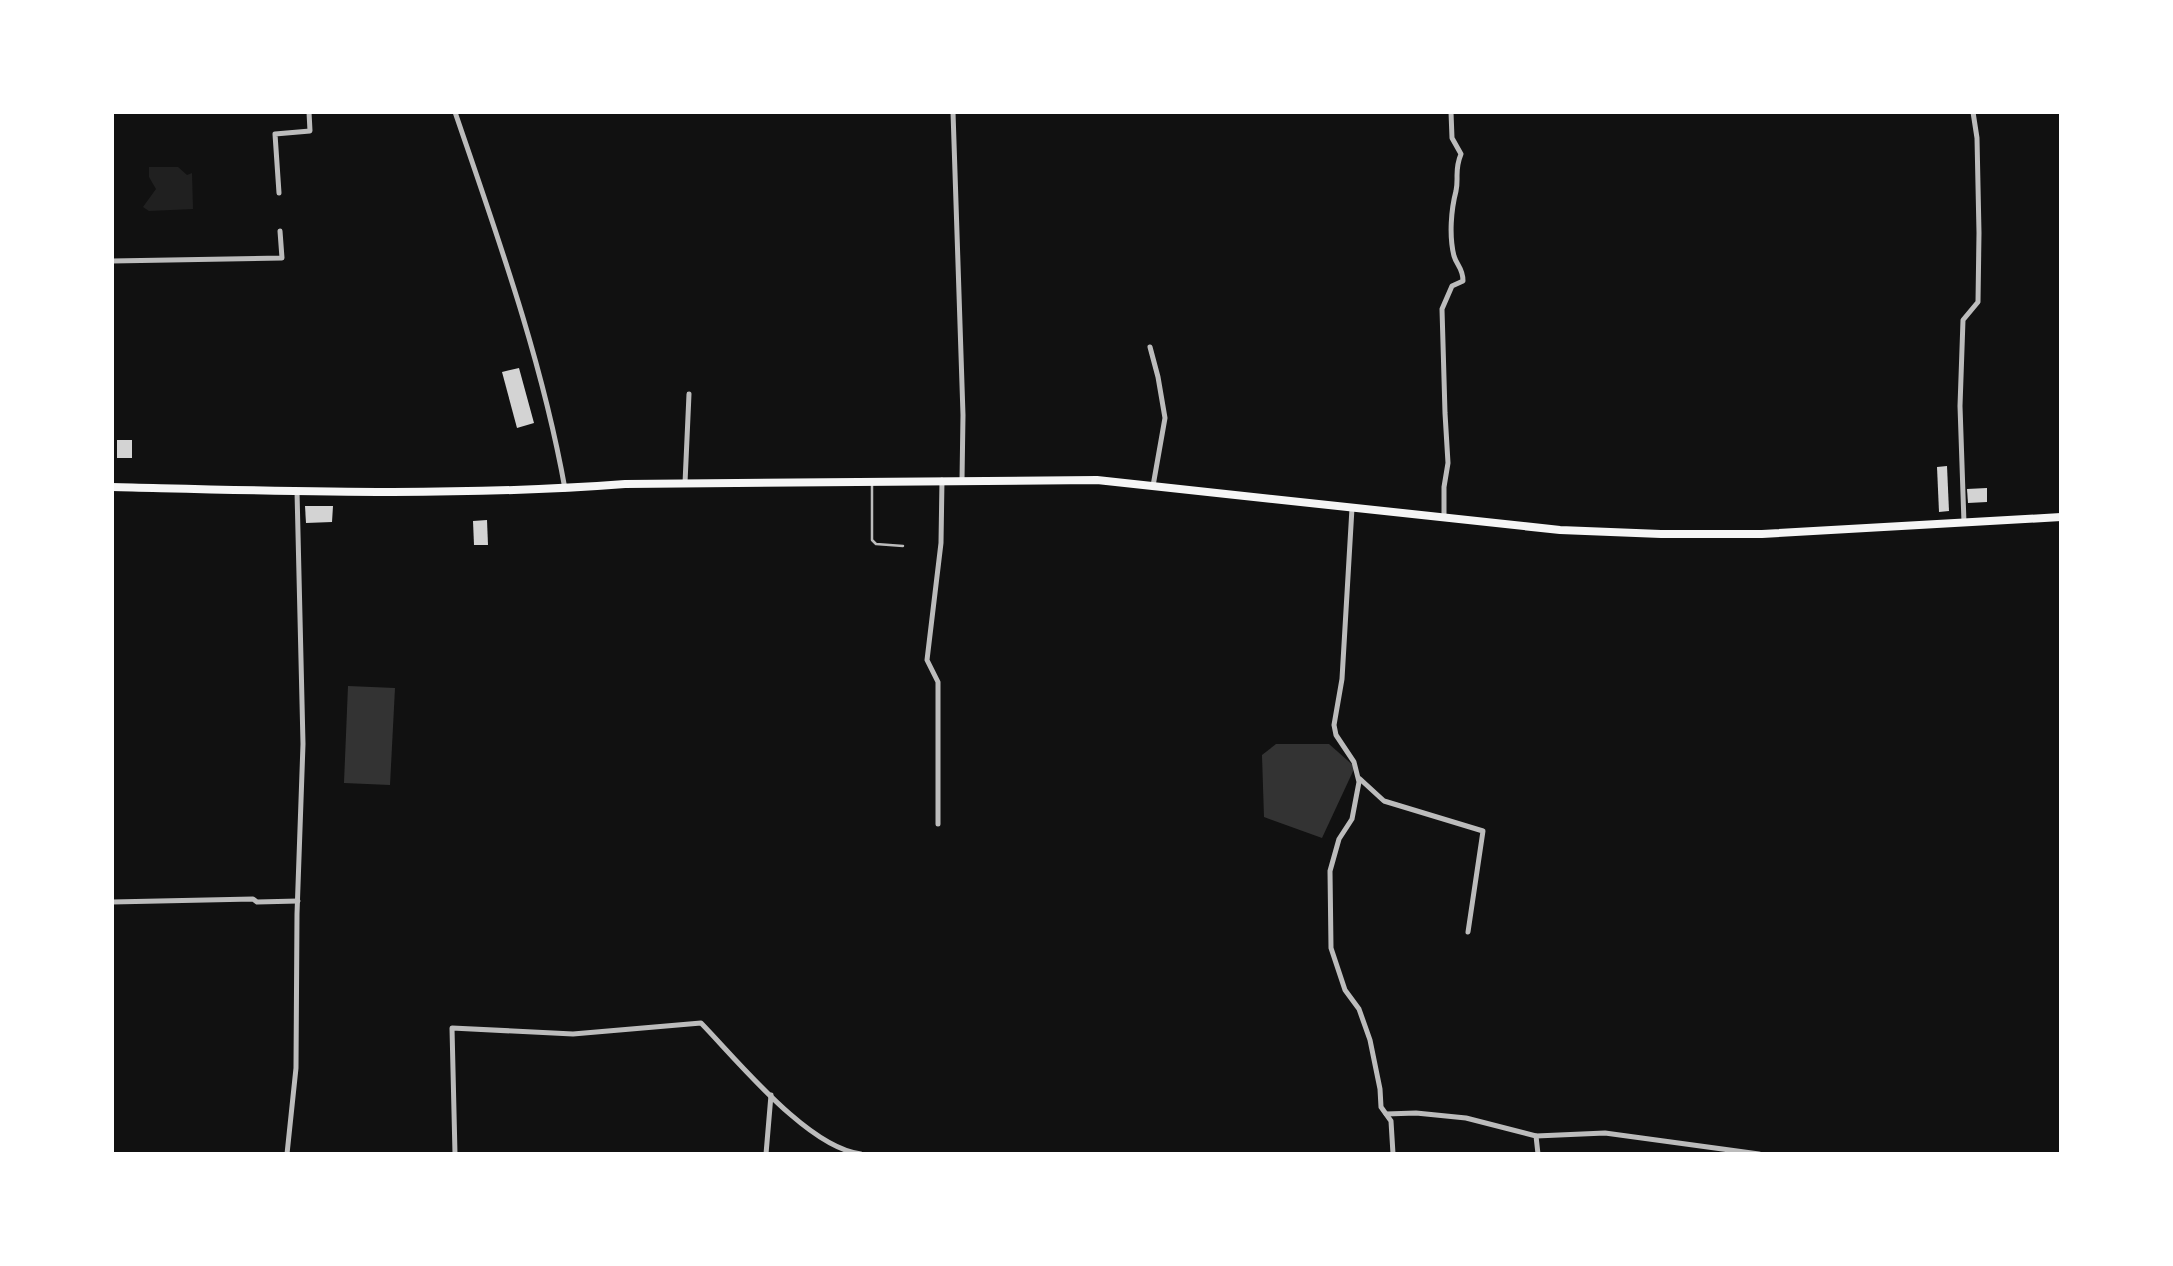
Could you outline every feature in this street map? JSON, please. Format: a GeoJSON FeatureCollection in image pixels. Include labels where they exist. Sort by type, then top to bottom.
{"type":"FeatureCollection","features":[{"type":"Feature","properties":{"kind":"highway"},"geometry":{"type":"LineString","coordinates":[[112,487],[410,492],[565,489],[625,484],[1097,480],[1560,530],[1661,534],[1762,534],[2061,517]]}},
{"type":"Feature","properties":{"kind":"street"},"geometry":{"type":"LineString","coordinates":[[279,193],[275,134],[310,131],[309,112]]}},
{"type":"Feature","properties":{"kind":"street"},"geometry":{"type":"LineString","coordinates":[[455,112],[533,353],[565,489]]}},
{"type":"Feature","properties":{"kind":"street"},"geometry":{"type":"LineString","coordinates":[[953,112],[963,415],[962,480]]}},
{"type":"Feature","properties":{"kind":"street"},"geometry":{"type":"LineString","coordinates":[[1444,517],[1444,487],[1448,463],[1442,309],[1452,286],[1463,281],[1463,270],[1455,259],[1452,242],[1455,168],[1461,154],[1452,138],[1451,112]]}},
{"type":"Feature","properties":{"kind":"street"},"geometry":{"type":"LineString","coordinates":[[1964,524],[1960,406],[1963,320],[1978,302],[1977,138],[1973,112]]}},
{"type":"Feature","properties":{"kind":"street"},"geometry":{"type":"LineString","coordinates":[[112,261],[282,258],[280,231]]}},
{"type":"Feature","properties":{"kind":"street"},"geometry":{"type":"LineString","coordinates":[[1150,347],[1165,418],[1153,486]]}},
{"type":"Feature","properties":{"kind":"street"},"geometry":{"type":"LineString","coordinates":[[685,483],[688,394]]}},
{"type":"Feature","properties":{"kind":"street"},"geometry":{"type":"LineString","coordinates":[[938,824],[938,682],[927,660],[941,543],[942,480]]}},
{"type":"Feature","properties":{"kind":"street"},"geometry":{"type":"LineString","coordinates":[[288,1154],[296,1068],[303,744],[297,491]]}},
{"type":"Feature","properties":{"kind":"street"},"geometry":{"type":"LineString","coordinates":[[1352,508],[1342,679],[1334,725],[1336,735],[1354,762],[1359,782],[1352,819],[1339,839],[1330,872],[1331,948],[1345,990],[1359,1009],[1370,1040],[1381,1107],[1391,1121],[1393,1154]]}},
{"type":"Feature","properties":{"kind":"street"},"geometry":{"type":"LineString","coordinates":[[1358,777],[1384,801],[1483,831],[1468,932]]}},
{"type":"Feature","properties":{"kind":"street"},"geometry":{"type":"LineString","coordinates":[[112,902],[253,899],[257,902],[298,901]]}},
{"type":"Feature","properties":{"kind":"street"},"geometry":{"type":"LineString","coordinates":[[455,1154],[452,1028],[573,1034],[701,1023],[771,1095],[821,1139],[848,1152],[861,1154]]}},
{"type":"Feature","properties":{"kind":"street"},"geometry":{"type":"LineString","coordinates":[[766,1154],[771,1095]]}},
{"type":"Feature","properties":{"kind":"street"},"geometry":{"type":"LineString","coordinates":[[1386,1114],[1416,1113],[1466,1118],[1536,1136],[1605,1133],[1759,1154]]}},
{"type":"Feature","properties":{"kind":"street"},"geometry":{"type":"LineString","coordinates":[[1536,1136],[1538,1154]]}},
{"type":"Feature","properties":{"kind":"lane"},"geometry":{"type":"LineString","coordinates":[[872,481],[872,540],[876,544],[903,546]]}},
{"type":"Feature","properties":{"kind":"shaded area"},"geometry":{"type":"Polygon","coordinates":[[[149,167],[178,167],[187,175],[192,173],[193,209],[149,211],[143,207],[156,189],[149,177],[149,167]]]}},
{"type":"Feature","properties":{"kind":"shaded area"},"geometry":{"type":"Polygon","coordinates":[[[348,686],[395,688],[390,785],[344,783],[348,686]]]}},
{"type":"Feature","properties":{"kind":"shaded area"},"geometry":{"type":"Polygon","coordinates":[[[1276,744],[1329,744],[1355,767],[1322,838],[1264,817],[1262,755],[1276,744]]]}},
{"type":"Feature","properties":{"kind":"building"},"geometry":{"type":"Polygon","coordinates":[[[519,368],[534,423],[517,428],[502,372],[519,368]]]}},
{"type":"Feature","properties":{"kind":"building"},"geometry":{"type":"Polygon","coordinates":[[[117,440],[132,440],[132,458],[117,458],[117,440]]]}},
{"type":"Feature","properties":{"kind":"building"},"geometry":{"type":"Polygon","coordinates":[[[1947,466],[1949,511],[1939,512],[1937,467],[1947,466]]]}},
{"type":"Feature","properties":{"kind":"building"},"geometry":{"type":"Polygon","coordinates":[[[1987,488],[1987,502],[1968,503],[1967,489],[1987,488]]]}},
{"type":"Feature","properties":{"kind":"building"},"geometry":{"type":"Polygon","coordinates":[[[305,506],[333,506],[332,522],[306,523],[305,506]]]}},
{"type":"Feature","properties":{"kind":"building"},"geometry":{"type":"Polygon","coordinates":[[[487,520],[488,545],[474,545],[473,521],[487,520]]]}}]}
